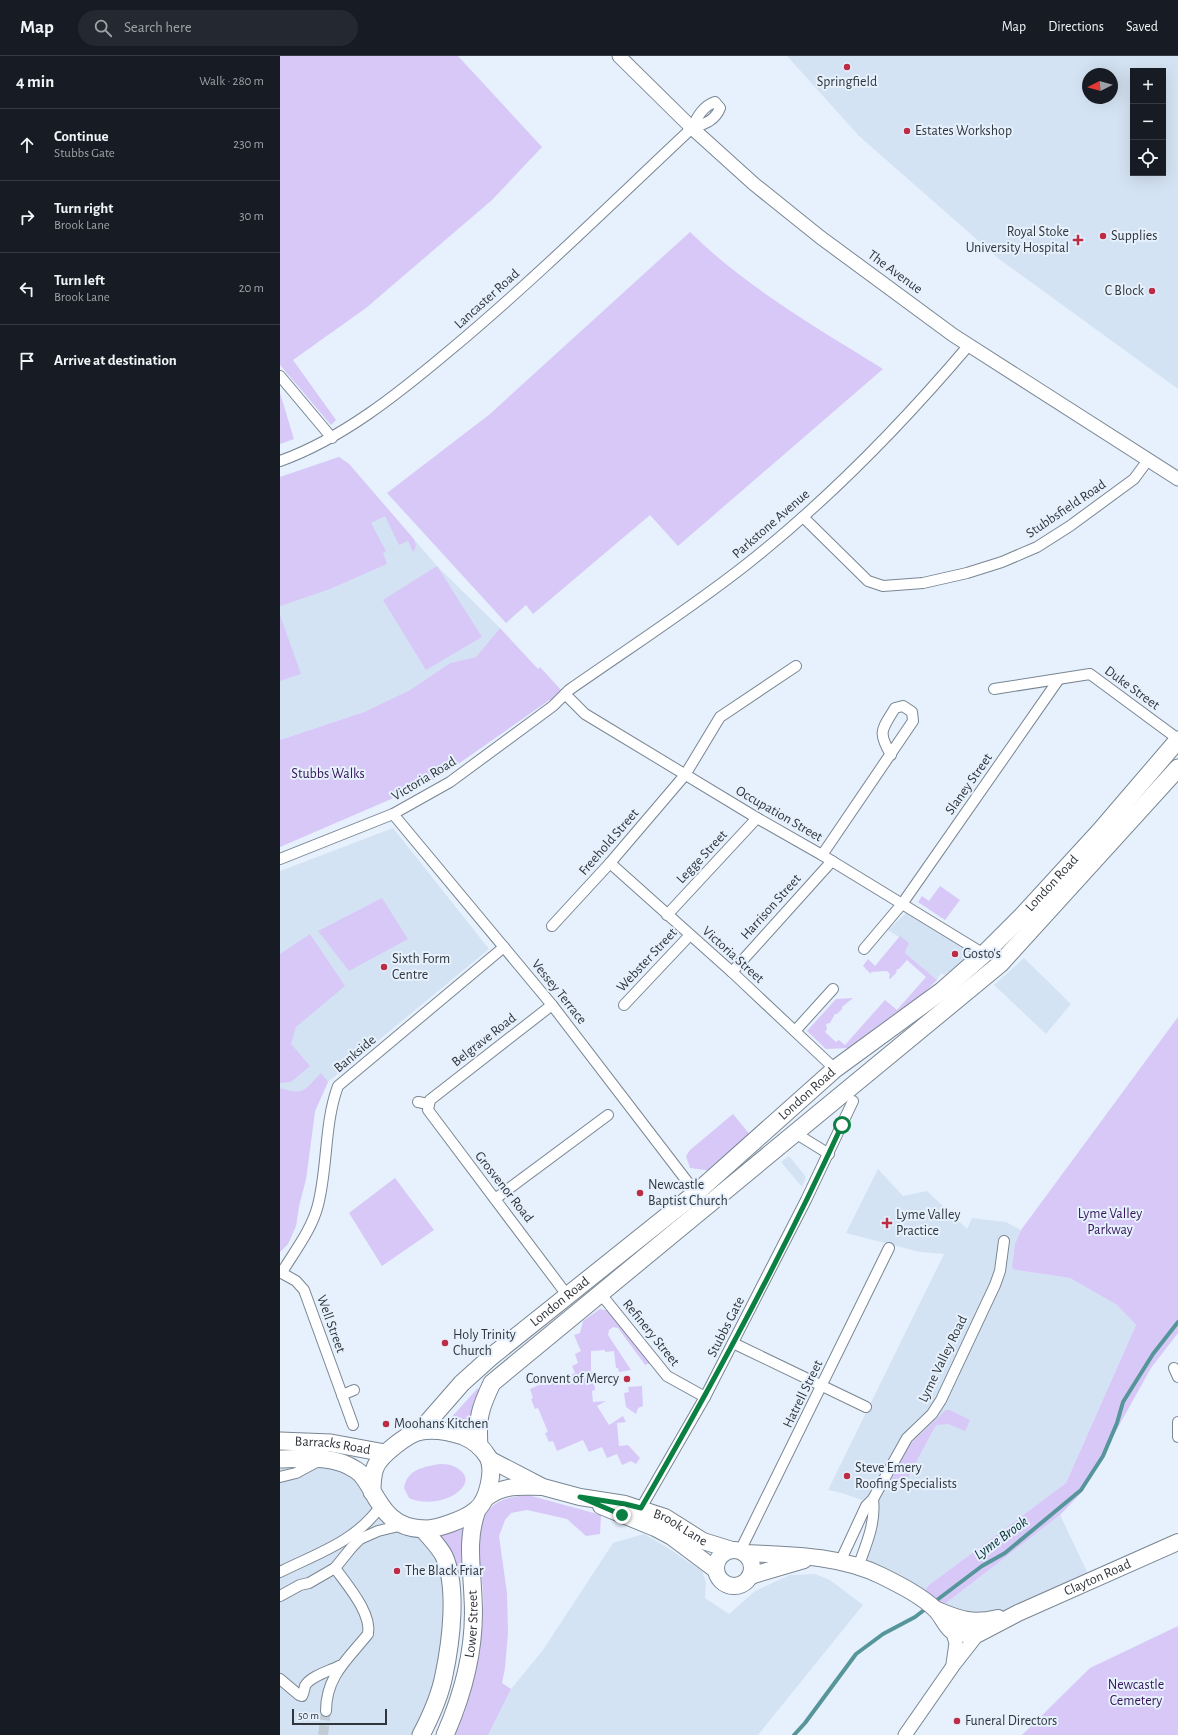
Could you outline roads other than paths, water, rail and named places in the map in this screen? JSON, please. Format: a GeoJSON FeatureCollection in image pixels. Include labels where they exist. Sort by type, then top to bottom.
{"type":"FeatureCollection","features":[{"type":"Feature","properties":{"kind":"highway","name":"London Road"},"geometry":{"type":"LineString","coordinates":[[420,1431],[462,1382],[567,1295],[696,1193],[835,1069],[943,990],[984,954],[1022,916],[1100,831],[1178,739]]}},
{"type":"Feature","properties":{"kind":"highway","name":"London Road"},"geometry":{"type":"LineString","coordinates":[[484,1452],[478,1428],[480,1408],[492,1383],[794,1133],[852,1094],[1000,964],[1178,768]]}},
{"type":"Feature","properties":{"kind":"highway"},"geometry":{"type":"LineString","coordinates":[[835,1069],[852,1094]]}},
{"type":"Feature","properties":{"kind":"highway"},"geometry":{"type":"LineString","coordinates":[[420,1431],[456,1434],[468,1438],[484,1452],[490,1482],[481,1504],[453,1523],[423,1529],[403,1525],[390,1517],[380,1507],[372,1492],[375,1467],[386,1453],[420,1431]]}},
{"type":"Feature","properties":{"kind":"highway","name":"Barracks Road"},"geometry":{"type":"LineString","coordinates":[[280,1441],[331,1443],[386,1453]]}},
{"type":"Feature","properties":{"kind":"highway","name":"Barracks Road"},"geometry":{"type":"LineString","coordinates":[[280,1459],[324,1458],[336,1460],[358,1471],[372,1492]]}},
{"type":"Feature","properties":{"kind":"highway","name":"Lower Street"},"geometry":{"type":"LineString","coordinates":[[446,1735],[457,1709],[465,1678],[472,1632],[474,1599],[469,1543],[471,1525],[481,1504]]}},
{"type":"Feature","properties":{"kind":"highway","name":"Lower Street"},"geometry":{"type":"LineString","coordinates":[[422,1735],[432,1713],[444,1675],[449,1642],[452,1597],[449,1572],[444,1557],[423,1529]]}},
{"type":"Feature","properties":{"kind":"main road","name":"Brook Lane"},"geometry":{"type":"LineString","coordinates":[[484,1452],[543,1486],[580,1497],[666,1534],[716,1570]]}},
{"type":"Feature","properties":{"kind":"main road","name":"Brook Lane"},"geometry":{"type":"LineString","coordinates":[[481,1504],[498,1490],[508,1487],[543,1486]]}},
{"type":"Feature","properties":{"kind":"main road","name":"Brook Lane"},"geometry":{"type":"LineString","coordinates":[[580,1497],[641,1508],[665,1517],[703,1541],[739,1551],[813,1558],[840,1562],[858,1567],[882,1576],[923,1600],[936,1610]]}},
{"type":"Feature","properties":{"kind":"main road","name":"Clayton Road"},"geometry":{"type":"LineString","coordinates":[[1018,1613],[1178,1542]]}},
{"type":"Feature","properties":{"kind":"main road","name":"Brook Lane"},"geometry":{"type":"LineString","coordinates":[[739,1551],[720,1557],[716,1563],[716,1570],[719,1579],[725,1584],[732,1586],[742,1584],[750,1576],[813,1558]]}},
{"type":"Feature","properties":{"kind":"main road"},"geometry":{"type":"LineString","coordinates":[[739,1551],[751,1564],[750,1576]]}},
{"type":"Feature","properties":{"kind":"main road"},"geometry":{"type":"LineString","coordinates":[[936,1610],[962,1620],[973,1622],[983,1622],[1018,1613]]}},
{"type":"Feature","properties":{"kind":"main road"},"geometry":{"type":"LineString","coordinates":[[936,1610],[952,1630],[972,1635],[978,1634],[1018,1613]]}},
{"type":"Feature","properties":{"kind":"street","name":"The Avenue"},"geometry":{"type":"LineString","coordinates":[[619,56],[692,128],[754,184],[820,237],[968,345],[1178,479]]}},
{"type":"Feature","properties":{"kind":"street","name":"Lancaster Road"},"geometry":{"type":"LineString","coordinates":[[280,461],[332,438],[412,382],[492,316],[692,128]]}},
{"type":"Feature","properties":{"kind":"street","name":"Parkstone Avenue"},"geometry":{"type":"LineString","coordinates":[[565,694],[746,564],[803,517],[868,453],[942,376],[968,345]]}},
{"type":"Feature","properties":{"kind":"street"},"geometry":{"type":"LineString","coordinates":[[280,376],[332,438]]}},
{"type":"Feature","properties":{"kind":"street","name":"Stubbsfield Road"},"geometry":{"type":"LineString","coordinates":[[803,517],[868,581],[883,586],[923,582],[967,573],[995,564],[1037,547],[1070,526],[1134,479],[1148,460]]}},
{"type":"Feature","properties":{"kind":"street","name":"Freehold Street"},"geometry":{"type":"LineString","coordinates":[[552,926],[610,863],[685,775],[720,717],[796,666]]}},
{"type":"Feature","properties":{"kind":"street","name":"Duke Street"},"geometry":{"type":"LineString","coordinates":[[994,689],[1090,674],[1178,739]]}},
{"type":"Feature","properties":{"kind":"street","name":"Slaney Street"},"geometry":{"type":"LineString","coordinates":[[864,949],[902,904],[1059,679]]}},
{"type":"Feature","properties":{"kind":"street","name":"Occupation Street"},"geometry":{"type":"LineString","coordinates":[[565,694],[585,714],[757,818],[832,861],[984,954]]}},
{"type":"Feature","properties":{"kind":"street","name":"Victoria Road"},"geometry":{"type":"LineString","coordinates":[[280,859],[393,814],[450,782],[553,706],[565,694]]}},
{"type":"Feature","properties":{"kind":"street"},"geometry":{"type":"LineString","coordinates":[[822,855],[891,755]]}},
{"type":"Feature","properties":{"kind":"street","name":"Vessey Terrace"},"geometry":{"type":"LineString","coordinates":[[393,814],[552,1005],[696,1193]]}},
{"type":"Feature","properties":{"kind":"street","name":"Legge Street"},"geometry":{"type":"LineString","coordinates":[[667,915],[757,818]]}},
{"type":"Feature","properties":{"kind":"street","name":"Harrison Street"},"geometry":{"type":"LineString","coordinates":[[732,972],[832,861]]}},
{"type":"Feature","properties":{"kind":"street","name":"Victoria Street"},"geometry":{"type":"LineString","coordinates":[[610,863],[732,972],[835,1069]]}},
{"type":"Feature","properties":{"kind":"street","name":"Webster Street"},"geometry":{"type":"LineString","coordinates":[[624,1005],[690,935]]}},
{"type":"Feature","properties":{"kind":"street","name":"Bankside"},"geometry":{"type":"LineString","coordinates":[[281,1272],[314,1220],[319,1203],[332,1103],[338,1086],[507,951]]}},
{"type":"Feature","properties":{"kind":"street"},"geometry":{"type":"LineString","coordinates":[[795,1031],[833,989]]}},
{"type":"Feature","properties":{"kind":"street","name":"Belgrave Road"},"geometry":{"type":"LineString","coordinates":[[431,1100],[552,1005]]}},
{"type":"Feature","properties":{"kind":"street","name":"Stubbs Gate"},"geometry":{"type":"LineString","coordinates":[[641,1508],[706,1397],[734,1343],[829,1154],[852,1094]]}},
{"type":"Feature","properties":{"kind":"street"},"geometry":{"type":"LineString","coordinates":[[418,1102],[431,1100]]}},
{"type":"Feature","properties":{"kind":"street","name":"Grosvenor Road"},"geometry":{"type":"LineString","coordinates":[[431,1100],[428,1110],[431,1116],[496,1198],[567,1295]]}},
{"type":"Feature","properties":{"kind":"street"},"geometry":{"type":"LineString","coordinates":[[496,1198],[608,1115]]}},
{"type":"Feature","properties":{"kind":"street"},"geometry":{"type":"LineString","coordinates":[[794,1133],[829,1154]]}},
{"type":"Feature","properties":{"kind":"street","name":"Lyme Valley Road"},"geometry":{"type":"LineString","coordinates":[[840,1562],[866,1506],[873,1499],[907,1438],[932,1414],[941,1400],[995,1285],[1000,1271],[1004,1241]]}},
{"type":"Feature","properties":{"kind":"street","name":"Hatrell Street"},"geometry":{"type":"LineString","coordinates":[[739,1551],[823,1386],[889,1248]]}},
{"type":"Feature","properties":{"kind":"street","name":"Well Street"},"geometry":{"type":"LineString","coordinates":[[281,1272],[300,1284],[304,1290],[353,1425]]}},
{"type":"Feature","properties":{"kind":"street","name":"Refinery Street"},"geometry":{"type":"LineString","coordinates":[[600,1293],[667,1376],[706,1397]]}},
{"type":"Feature","properties":{"kind":"street"},"geometry":{"type":"LineString","coordinates":[[734,1343],[866,1407]]}},
{"type":"Feature","properties":{"kind":"street"},"geometry":{"type":"LineString","coordinates":[[342,1395],[354,1390]]}},
{"type":"Feature","properties":{"kind":"street"},"geometry":{"type":"LineString","coordinates":[[1178,1422],[1178,1437]]}},
{"type":"Feature","properties":{"kind":"street"},"geometry":{"type":"LineString","coordinates":[[280,1477],[296,1473],[324,1458]]}},
{"type":"Feature","properties":{"kind":"street"},"geometry":{"type":"LineString","coordinates":[[858,1567],[872,1529],[875,1510],[873,1499]]}},
{"type":"Feature","properties":{"kind":"street"},"geometry":{"type":"LineString","coordinates":[[280,1572],[304,1560],[314,1558],[350,1538],[368,1522],[380,1507]]}},
{"type":"Feature","properties":{"kind":"street"},"geometry":{"type":"LineString","coordinates":[[280,1596],[300,1584],[309,1583],[335,1568],[360,1539],[378,1531],[403,1525]]}},
{"type":"Feature","properties":{"kind":"street"},"geometry":{"type":"LineString","coordinates":[[280,1679],[302,1696],[305,1686],[322,1672],[329,1672],[339,1666],[368,1634],[369,1628],[365,1613],[335,1568]]}},
{"type":"Feature","properties":{"kind":"street"},"geometry":{"type":"LineString","coordinates":[[952,1630],[956,1643],[953,1666]]}},
{"type":"Feature","properties":{"kind":"street"},"geometry":{"type":"LineString","coordinates":[[905,1735],[953,1666],[978,1634]]}},
{"type":"Feature","properties":{"kind":"street"},"geometry":{"type":"LineString","coordinates":[[326,1711],[328,1691],[339,1666]]}},
{"type":"Feature","properties":{"kind":"waterway","name":"Lyme Brook"},"geometry":{"type":"LineString","coordinates":[[933,1603],[982,1566],[1005,1553],[1081,1490],[1103,1456],[1117,1423],[1123,1402],[1153,1354],[1178,1322]]}},
{"type":"Feature","properties":{"kind":"waterway","name":"Lyme Brook"},"geometry":{"type":"LineString","coordinates":[[794,1735],[805,1723],[856,1654],[883,1634],[915,1617],[928,1607]]}},
{"type":"Feature","properties":{"kind":"tunnel"},"geometry":{"type":"LineString","coordinates":[[323,1735],[326,1711]]}},
{"type":"Feature","properties":{"kind":"place","name":"Springfield"},"geometry":{"type":"Point","coordinates":[847,67]}},
{"type":"Feature","properties":{"kind":"place","name":"Estates Workshop"},"geometry":{"type":"Point","coordinates":[907,131]}},
{"type":"Feature","properties":{"kind":"place","name":"Supplies"},"geometry":{"type":"Point","coordinates":[1103,236]}},
{"type":"Feature","properties":{"kind":"place","name":"Royal Stoke University Hospital"},"geometry":{"type":"Point","coordinates":[1078,240]}},
{"type":"Feature","properties":{"kind":"place","name":"C Block"},"geometry":{"type":"Point","coordinates":[1152,291]}},
{"type":"Feature","properties":{"kind":"place","name":"Gosto's"},"geometry":{"type":"Point","coordinates":[955,954]}},
{"type":"Feature","properties":{"kind":"place","name":"Sixth Form Centre"},"geometry":{"type":"Point","coordinates":[384,967]}},
{"type":"Feature","properties":{"kind":"place","name":"Newcastle Baptist Church"},"geometry":{"type":"Point","coordinates":[640,1193]}},
{"type":"Feature","properties":{"kind":"place","name":"Lyme Valley Practice"},"geometry":{"type":"Point","coordinates":[887,1223]}},
{"type":"Feature","properties":{"kind":"place","name":"Holy Trinity Church"},"geometry":{"type":"Point","coordinates":[445,1343]}},
{"type":"Feature","properties":{"kind":"place","name":"Convent of Mercy"},"geometry":{"type":"Point","coordinates":[627,1379]}},
{"type":"Feature","properties":{"kind":"place","name":"Moohans Kitchen"},"geometry":{"type":"Point","coordinates":[386,1424]}},
{"type":"Feature","properties":{"kind":"place","name":"Steve Emery Roofing Specialists"},"geometry":{"type":"Point","coordinates":[847,1476]}},
{"type":"Feature","properties":{"kind":"place","name":"The Black Friar"},"geometry":{"type":"Point","coordinates":[397,1571]}},
{"type":"Feature","properties":{"kind":"place","name":"Funeral Directors"},"geometry":{"type":"Point","coordinates":[957,1721]}},
{"type":"Feature","properties":{"kind":"park label","name":"Stubbs Walks"},"geometry":{"type":"Point","coordinates":[328,774]}},
{"type":"Feature","properties":{"kind":"park label","name":"Lyme Valley Parkway"},"geometry":{"type":"Point","coordinates":[1110,1222]}},
{"type":"Feature","properties":{"kind":"park label","name":"Newcastle Cemetery"},"geometry":{"type":"Point","coordinates":[1136,1694]}}]}
